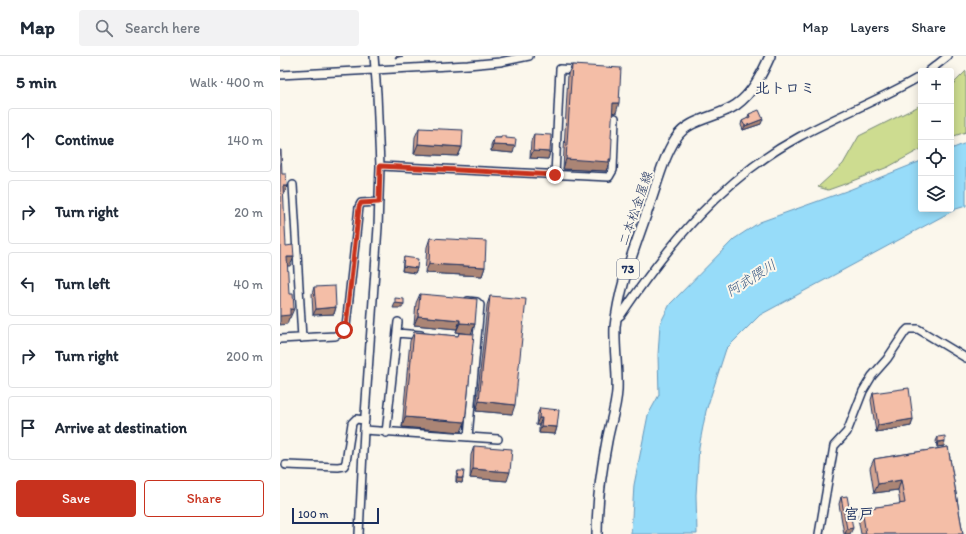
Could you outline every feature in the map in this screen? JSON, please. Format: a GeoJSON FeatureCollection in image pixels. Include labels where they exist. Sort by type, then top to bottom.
{"type":"FeatureCollection","features":[{"type":"Feature","properties":{"kind":"main road","name":"二本松金屋線"},"geometry":{"type":"LineString","coordinates":[[596,534],[601,475],[617,391],[615,328],[621,291],[658,179],[672,144],[678,135],[697,121],[736,105],[750,91],[760,76],[770,56]]}},
{"type":"Feature","properties":{"kind":"street"},"geometry":{"type":"LineString","coordinates":[[359,534],[364,430],[379,202],[380,166],[374,56]]}},
{"type":"Feature","properties":{"kind":"street"},"geometry":{"type":"LineString","coordinates":[[280,75],[474,64],[500,62],[529,56]]}},
{"type":"Feature","properties":{"kind":"street"},"geometry":{"type":"LineString","coordinates":[[933,68],[948,56]]}},
{"type":"Feature","properties":{"kind":"street"},"geometry":{"type":"LineString","coordinates":[[555,175],[560,69],[580,70]]}},
{"type":"Feature","properties":{"kind":"street"},"geometry":{"type":"LineString","coordinates":[[617,318],[621,315],[679,236],[713,200],[756,164],[799,137],[918,78]]}},
{"type":"Feature","properties":{"kind":"street"},"geometry":{"type":"LineString","coordinates":[[380,166],[608,177],[611,175],[613,170],[615,118]]}},
{"type":"Feature","properties":{"kind":"street"},"geometry":{"type":"LineString","coordinates":[[293,185],[302,338]]}},
{"type":"Feature","properties":{"kind":"street"},"geometry":{"type":"LineString","coordinates":[[280,340],[335,336],[342,333],[346,326],[359,207],[361,203],[379,202]]}},
{"type":"Feature","properties":{"kind":"street"},"geometry":{"type":"LineString","coordinates":[[462,300],[477,302],[480,304],[468,437]]}},
{"type":"Feature","properties":{"kind":"street"},"geometry":{"type":"LineString","coordinates":[[386,433],[398,322]]}},
{"type":"Feature","properties":{"kind":"street"},"geometry":{"type":"LineString","coordinates":[[819,534],[834,446],[847,432],[863,391],[872,376],[887,359],[908,329],[918,329],[966,358]]}},
{"type":"Feature","properties":{"kind":"street"},"geometry":{"type":"LineString","coordinates":[[397,333],[429,335]]}},
{"type":"Feature","properties":{"kind":"street"},"geometry":{"type":"LineString","coordinates":[[469,338],[477,339]]}},
{"type":"Feature","properties":{"kind":"street"},"geometry":{"type":"LineString","coordinates":[[286,465],[344,466],[346,462],[352,423],[356,419],[365,420]]}},
{"type":"Feature","properties":{"kind":"street"},"geometry":{"type":"LineString","coordinates":[[364,430],[386,433],[498,439]]}},
{"type":"Feature","properties":{"kind":"green space"},"geometry":{"type":"Polygon","coordinates":[[[966,71],[966,132],[954,136],[954,104],[954,83],[966,71]]]}},
{"type":"Feature","properties":{"kind":"green space"},"geometry":{"type":"Polygon","coordinates":[[[918,106],[918,151],[888,167],[842,185],[828,190],[818,187],[843,164],[859,136],[918,106]]]}},
{"type":"Feature","properties":{"kind":"water"},"geometry":{"type":"Polygon","coordinates":[[[966,143],[966,206],[954,210],[954,176],[954,148],[966,143]]]}},
{"type":"Feature","properties":{"kind":"water","name":"阿武隈川"},"geometry":{"type":"Polygon","coordinates":[[[918,162],[918,212],[950,212],[760,315],[726,349],[706,411],[699,447],[696,495],[697,534],[631,534],[634,485],[648,415],[659,395],[658,355],[660,324],[670,304],[734,239],[760,222],[849,190],[918,162]]]}},
{"type":"Feature","properties":{"kind":"building"},"geometry":{"type":"Polygon","coordinates":[[[572,65],[621,68],[619,103],[613,103],[611,159],[609,159],[609,162],[566,159],[572,65]]]}},
{"type":"Feature","properties":{"kind":"building"},"geometry":{"type":"Polygon","coordinates":[[[759,110],[763,119],[745,126],[742,121],[750,117],[749,114],[759,110]]]}},
{"type":"Feature","properties":{"kind":"building"},"geometry":{"type":"Polygon","coordinates":[[[419,128],[463,130],[462,147],[418,144],[419,128]]]}},
{"type":"Feature","properties":{"kind":"building"},"geometry":{"type":"Polygon","coordinates":[[[534,134],[551,135],[550,152],[533,151],[534,134]]]}},
{"type":"Feature","properties":{"kind":"building"},"geometry":{"type":"Polygon","coordinates":[[[501,136],[516,139],[515,146],[493,145],[494,138],[501,138],[501,136]]]}},
{"type":"Feature","properties":{"kind":"building"},"geometry":{"type":"Polygon","coordinates":[[[280,150],[282,174],[286,174],[287,186],[283,186],[286,246],[293,245],[294,257],[287,257],[289,294],[293,294],[294,309],[290,309],[290,315],[280,316],[280,150]]]}},
{"type":"Feature","properties":{"kind":"building"},"geometry":{"type":"Polygon","coordinates":[[[430,238],[486,241],[485,267],[429,264],[430,238]]]}},
{"type":"Feature","properties":{"kind":"building"},"geometry":{"type":"Polygon","coordinates":[[[404,257],[418,259],[417,268],[403,266],[404,257]]]}},
{"type":"Feature","properties":{"kind":"building"},"geometry":{"type":"Polygon","coordinates":[[[335,286],[336,307],[316,309],[314,287],[335,286]]]}},
{"type":"Feature","properties":{"kind":"building"},"geometry":{"type":"Polygon","coordinates":[[[420,294],[477,299],[475,324],[460,323],[460,320],[418,316],[420,294]]]}},
{"type":"Feature","properties":{"kind":"building"},"geometry":{"type":"Polygon","coordinates":[[[490,296],[526,299],[515,405],[479,401],[490,296]]]}},
{"type":"Feature","properties":{"kind":"building"},"geometry":{"type":"Polygon","coordinates":[[[395,298],[404,299],[404,304],[395,303],[395,298]]]}},
{"type":"Feature","properties":{"kind":"building"},"geometry":{"type":"Polygon","coordinates":[[[414,332],[458,336],[459,333],[474,334],[465,422],[405,417],[414,332]]]}},
{"type":"Feature","properties":{"kind":"building"},"geometry":{"type":"Polygon","coordinates":[[[909,388],[913,419],[878,425],[873,393],[909,388]]]}},
{"type":"Feature","properties":{"kind":"building"},"geometry":{"type":"Polygon","coordinates":[[[540,408],[559,410],[557,427],[541,426],[542,418],[539,418],[540,408]]]}},
{"type":"Feature","properties":{"kind":"building"},"geometry":{"type":"Polygon","coordinates":[[[945,436],[945,441],[938,442],[938,437],[945,436]]]}},
{"type":"Feature","properties":{"kind":"building"},"geometry":{"type":"Polygon","coordinates":[[[474,446],[512,449],[510,472],[473,469],[474,446]]]}},
{"type":"Feature","properties":{"kind":"building"},"geometry":{"type":"Polygon","coordinates":[[[948,447],[963,534],[866,534],[862,509],[905,503],[901,480],[878,484],[874,459],[948,447]]]}},
{"type":"Feature","properties":{"kind":"building"},"geometry":{"type":"Polygon","coordinates":[[[458,471],[464,471],[463,478],[457,478],[458,471]]]}},
{"type":"Feature","properties":{"kind":"building"},"geometry":{"type":"Polygon","coordinates":[[[847,496],[853,528],[847,529],[841,497],[847,496]]]}},
{"type":"Feature","properties":{"kind":"district","name":"北トロミ"},"geometry":{"type":"Point","coordinates":[785,88]}},
{"type":"Feature","properties":{"kind":"district","name":"宮戸"},"geometry":{"type":"Point","coordinates":[859,514]}},
{"type":"Feature","properties":{"kind":"route"},"geometry":{"type":"LineString","coordinates":[[344,330],[346,326],[359,207],[361,203],[379,202],[380,166],[555,175]]}}]}
